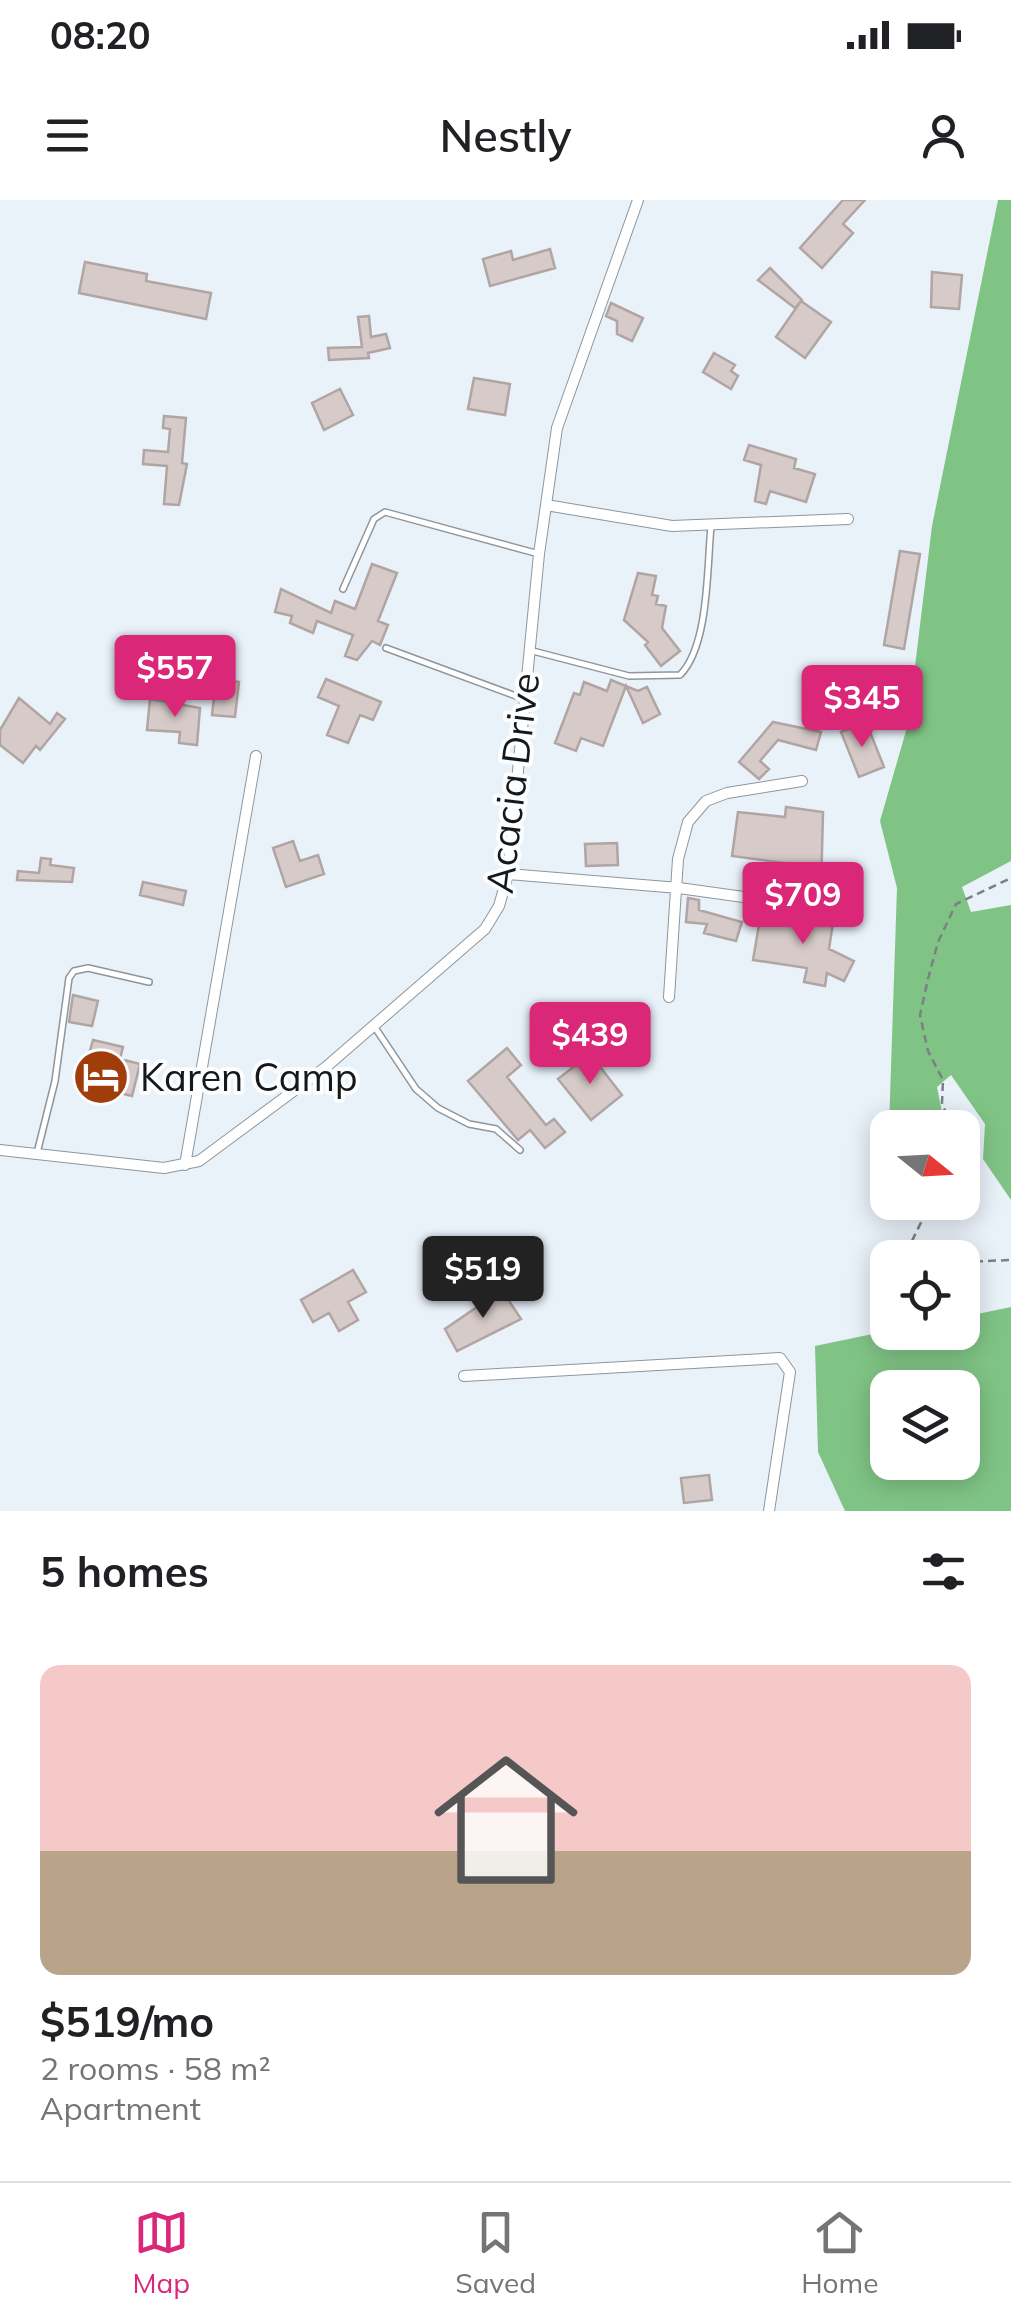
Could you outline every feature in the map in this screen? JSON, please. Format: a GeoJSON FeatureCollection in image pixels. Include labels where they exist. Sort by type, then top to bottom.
{"type":"FeatureCollection","features":[{"type":"Feature","properties":{"kind":"street","name":"Acacia Drive"},"geometry":{"type":"LineString","coordinates":[[0,1150],[106,1164],[186,1165],[213,1154],[374,1026],[485,929],[499,906],[508,874],[539,554],[557,428],[638,200]]}},
{"type":"Feature","properties":{"kind":"street"},"geometry":{"type":"LineString","coordinates":[[546,504],[672,526],[848,520]]}},
{"type":"Feature","properties":{"kind":"street"},"geometry":{"type":"LineString","coordinates":[[186,1165],[256,756]]}},
{"type":"Feature","properties":{"kind":"street"},"geometry":{"type":"LineString","coordinates":[[668,997],[682,835],[706,802],[727,793],[802,781]]}},
{"type":"Feature","properties":{"kind":"street"},"geometry":{"type":"LineString","coordinates":[[508,874],[679,888],[800,905]]}},
{"type":"Feature","properties":{"kind":"street"},"geometry":{"type":"LineString","coordinates":[[464,1376],[780,1358],[790,1372],[769,1511]]}},
{"type":"Feature","properties":{"kind":"lane"},"geometry":{"type":"LineString","coordinates":[[343,590],[364,538],[374,519],[384,512],[539,554]]}},
{"type":"Feature","properties":{"kind":"lane"},"geometry":{"type":"LineString","coordinates":[[529,650],[629,676],[680,676],[693,662],[699,638],[711,526]]}},
{"type":"Feature","properties":{"kind":"lane"},"geometry":{"type":"LineString","coordinates":[[386,648],[524,699]]}},
{"type":"Feature","properties":{"kind":"lane"},"geometry":{"type":"LineString","coordinates":[[37,1153],[54,1080],[69,978],[74,971],[88,968],[149,982]]}},
{"type":"Feature","properties":{"kind":"lane"},"geometry":{"type":"LineString","coordinates":[[374,1026],[416,1089],[438,1108],[469,1124],[496,1129],[520,1150]]}},
{"type":"Feature","properties":{"kind":"path"},"geometry":{"type":"LineString","coordinates":[[945,1110],[944,1080],[928,1050],[920,1015],[938,942],[956,904],[1011,878]]}},
{"type":"Feature","properties":{"kind":"path"},"geometry":{"type":"LineString","coordinates":[[980,1261],[1011,1260]]}},
{"type":"Feature","properties":{"kind":"green space"},"geometry":{"type":"Polygon","coordinates":[[[998,200],[1011,200],[1011,861],[962,887],[971,912],[1011,905],[1011,1200],[983,1159],[985,1124],[980,1110],[975,1110],[951,1075],[937,1087],[942,1110],[890,1110],[897,888],[880,821],[908,724],[932,526],[998,200]]]}},
{"type":"Feature","properties":{"kind":"green space"},"geometry":{"type":"Polygon","coordinates":[[[1011,1307],[1011,1511],[845,1511],[818,1452],[815,1346],[870,1335],[870,1350],[980,1350],[980,1313],[1011,1307]]]}},
{"type":"Feature","properties":{"kind":"building"},"geometry":{"type":"Polygon","coordinates":[[[843,200],[865,200],[843,224],[853,233],[822,268],[800,248],[843,200]]]}},
{"type":"Feature","properties":{"kind":"building"},"geometry":{"type":"Polygon","coordinates":[[[550,249],[555,268],[490,286],[483,259],[511,251],[513,260],[550,249]]]}},
{"type":"Feature","properties":{"kind":"building"},"geometry":{"type":"Polygon","coordinates":[[[85,262],[147,274],[146,281],[211,293],[206,319],[79,293],[85,262]]]}},
{"type":"Feature","properties":{"kind":"building"},"geometry":{"type":"Polygon","coordinates":[[[770,268],[802,300],[795,308],[758,280],[770,268]]]}},
{"type":"Feature","properties":{"kind":"building"},"geometry":{"type":"Polygon","coordinates":[[[932,272],[962,275],[959,309],[931,307],[932,272]]]}},
{"type":"Feature","properties":{"kind":"building"},"geometry":{"type":"Polygon","coordinates":[[[801,301],[831,322],[805,358],[776,337],[801,301]]]}},
{"type":"Feature","properties":{"kind":"building"},"geometry":{"type":"Polygon","coordinates":[[[611,303],[643,318],[632,341],[617,334],[617,321],[606,316],[611,303]]]}},
{"type":"Feature","properties":{"kind":"building"},"geometry":{"type":"Polygon","coordinates":[[[369,316],[371,337],[386,334],[390,348],[368,353],[369,358],[329,360],[328,348],[362,347],[358,317],[369,316]]]}},
{"type":"Feature","properties":{"kind":"building"},"geometry":{"type":"Polygon","coordinates":[[[714,353],[735,365],[731,371],[738,376],[731,389],[703,372],[714,353]]]}},
{"type":"Feature","properties":{"kind":"building"},"geometry":{"type":"Polygon","coordinates":[[[474,378],[510,384],[505,415],[468,409],[474,378]]]}},
{"type":"Feature","properties":{"kind":"building"},"geometry":{"type":"Polygon","coordinates":[[[340,389],[353,415],[324,430],[312,403],[340,389]]]}},
{"type":"Feature","properties":{"kind":"building"},"geometry":{"type":"Polygon","coordinates":[[[164,416],[186,418],[182,463],[187,464],[179,505],[164,504],[167,466],[143,464],[144,450],[168,452],[170,429],[163,428],[164,416]]]}},
{"type":"Feature","properties":{"kind":"building"},"geometry":{"type":"Polygon","coordinates":[[[749,445],[796,459],[794,468],[815,474],[806,502],[770,491],[766,504],[755,501],[761,465],[744,460],[749,445]]]}},
{"type":"Feature","properties":{"kind":"building"},"geometry":{"type":"Polygon","coordinates":[[[900,551],[920,554],[904,649],[884,645],[900,551]]]}},
{"type":"Feature","properties":{"kind":"building"},"geometry":{"type":"Polygon","coordinates":[[[372,564],[397,573],[378,621],[388,625],[380,645],[372,641],[357,660],[345,656],[353,635],[317,621],[313,633],[290,623],[292,616],[275,612],[281,589],[331,613],[335,601],[355,609],[372,564]]]}},
{"type":"Feature","properties":{"kind":"building"},"geometry":{"type":"Polygon","coordinates":[[[638,573],[656,576],[652,595],[658,596],[656,604],[666,606],[662,628],[680,651],[661,666],[645,645],[648,642],[624,620],[638,573]]]}},
{"type":"Feature","properties":{"kind":"building"},"geometry":{"type":"Polygon","coordinates":[[[326,679],[381,702],[373,720],[360,715],[348,743],[327,735],[339,706],[318,697],[326,679]]]}},
{"type":"Feature","properties":{"kind":"building"},"geometry":{"type":"Polygon","coordinates":[[[216,680],[239,682],[235,717],[212,715],[216,680]]]}},
{"type":"Feature","properties":{"kind":"building"},"geometry":{"type":"Polygon","coordinates":[[[611,680],[626,686],[603,746],[581,738],[576,751],[555,743],[574,693],[580,695],[584,682],[607,691],[611,680]]]}},
{"type":"Feature","properties":{"kind":"building"},"geometry":{"type":"Polygon","coordinates":[[[626,686],[638,691],[647,687],[660,714],[643,723],[626,686]]]}},
{"type":"Feature","properties":{"kind":"building"},"geometry":{"type":"Polygon","coordinates":[[[19,698],[50,724],[57,713],[65,719],[40,750],[36,746],[23,763],[0,745],[0,730],[19,698]]]}},
{"type":"Feature","properties":{"kind":"building"},"geometry":{"type":"Polygon","coordinates":[[[150,699],[200,708],[197,745],[179,743],[180,732],[147,730],[150,699]]]}},
{"type":"Feature","properties":{"kind":"building"},"geometry":{"type":"Polygon","coordinates":[[[773,722],[821,732],[816,750],[778,740],[760,761],[769,769],[759,779],[739,762],[773,722]]]}},
{"type":"Feature","properties":{"kind":"building"},"geometry":{"type":"Polygon","coordinates":[[[866,722],[884,767],[859,777],[841,732],[866,722]]]}},
{"type":"Feature","properties":{"kind":"building"},"geometry":{"type":"Polygon","coordinates":[[[786,807],[823,812],[821,890],[789,886],[792,864],[732,856],[738,812],[785,817],[786,807]]]}},
{"type":"Feature","properties":{"kind":"building"},"geometry":{"type":"Polygon","coordinates":[[[293,841],[300,861],[318,855],[324,874],[286,887],[273,848],[293,841]]]}},
{"type":"Feature","properties":{"kind":"building"},"geometry":{"type":"Polygon","coordinates":[[[617,843],[618,865],[586,866],[585,844],[617,843]]]}},
{"type":"Feature","properties":{"kind":"building"},"geometry":{"type":"Polygon","coordinates":[[[41,858],[51,859],[50,865],[74,868],[72,882],[17,880],[18,871],[39,873],[41,858]]]}},
{"type":"Feature","properties":{"kind":"building"},"geometry":{"type":"Polygon","coordinates":[[[143,882],[186,891],[183,905],[140,895],[143,882]]]}},
{"type":"Feature","properties":{"kind":"building"},"geometry":{"type":"Polygon","coordinates":[[[688,898],[699,900],[699,910],[742,922],[736,941],[704,933],[707,924],[686,922],[688,898]]]}},
{"type":"Feature","properties":{"kind":"building"},"geometry":{"type":"Polygon","coordinates":[[[814,907],[835,910],[829,949],[854,961],[844,981],[827,973],[825,986],[804,982],[807,968],[753,960],[760,919],[811,927],[814,907]]]}},
{"type":"Feature","properties":{"kind":"building"},"geometry":{"type":"Polygon","coordinates":[[[73,995],[98,1001],[92,1026],[69,1022],[73,995]]]}},
{"type":"Feature","properties":{"kind":"building"},"geometry":{"type":"Polygon","coordinates":[[[93,1040],[123,1047],[120,1059],[140,1064],[132,1096],[111,1091],[115,1077],[85,1069],[93,1040]]]}},
{"type":"Feature","properties":{"kind":"building"},"geometry":{"type":"Polygon","coordinates":[[[507,1048],[521,1065],[507,1077],[546,1125],[554,1119],[565,1132],[545,1148],[530,1130],[518,1140],[468,1081],[507,1048]]]}},
{"type":"Feature","properties":{"kind":"building"},"geometry":{"type":"Polygon","coordinates":[[[590,1054],[622,1095],[591,1120],[558,1079],[590,1054]]]}},
{"type":"Feature","properties":{"kind":"building"},"geometry":{"type":"Polygon","coordinates":[[[353,1270],[366,1292],[348,1302],[358,1320],[339,1331],[329,1313],[313,1322],[301,1300],[353,1270]]]}},
{"type":"Feature","properties":{"kind":"building"},"geometry":{"type":"Polygon","coordinates":[[[502,1290],[521,1319],[457,1351],[445,1329],[502,1290]]]}},
{"type":"Feature","properties":{"kind":"building"},"geometry":{"type":"Polygon","coordinates":[[[709,1475],[712,1500],[684,1503],[681,1478],[709,1475]]]}},
{"type":"Feature","properties":{"kind":"place","name":"Karen Camp"},"geometry":{"type":"Point","coordinates":[101,1077]}}]}
